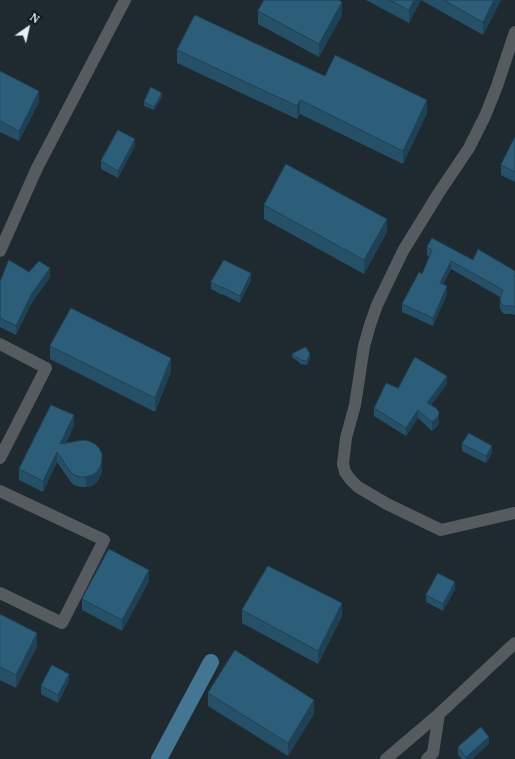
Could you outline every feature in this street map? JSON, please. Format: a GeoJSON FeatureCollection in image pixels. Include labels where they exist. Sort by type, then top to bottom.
{"type":"FeatureCollection","features":[{"type":"Feature","properties":{"kind":"street"},"geometry":{"type":"LineString","coordinates":[[0,251],[37,168],[125,0]]}},
{"type":"Feature","properties":{"kind":"street"},"geometry":{"type":"LineString","coordinates":[[514,513],[441,530],[387,504],[358,487],[350,480],[343,464],[346,438],[355,405],[364,346],[377,305],[403,251],[438,194],[469,148],[485,116],[497,86],[515,32]]}},
{"type":"Feature","properties":{"kind":"street"},"geometry":{"type":"LineString","coordinates":[[0,344],[46,368],[0,458]]}},
{"type":"Feature","properties":{"kind":"street"},"geometry":{"type":"LineString","coordinates":[[0,491],[104,540],[62,623],[0,593]]}},
{"type":"Feature","properties":{"kind":"street"},"geometry":{"type":"LineString","coordinates":[[386,759],[439,714],[515,643]]}},
{"type":"Feature","properties":{"kind":"street"},"geometry":{"type":"LineString","coordinates":[[427,759],[433,753],[439,714]]}},
{"type":"Feature","properties":{"kind":"building"},"geometry":{"type":"Polygon","coordinates":[[[264,0],[339,0],[342,2],[319,44],[258,11],[264,0]]]}},
{"type":"Feature","properties":{"kind":"building"},"geometry":{"type":"Polygon","coordinates":[[[390,0],[414,0],[409,10],[390,0]]]}},
{"type":"Feature","properties":{"kind":"building"},"geometry":{"type":"Polygon","coordinates":[[[444,0],[494,0],[483,22],[444,0]]]}},
{"type":"Feature","properties":{"kind":"building"},"geometry":{"type":"Polygon","coordinates":[[[195,15],[325,76],[335,55],[427,100],[403,151],[300,100],[297,106],[177,50],[195,15]]]}},
{"type":"Feature","properties":{"kind":"building"},"geometry":{"type":"Polygon","coordinates":[[[0,71],[39,91],[19,131],[0,121],[0,71]]]}},
{"type":"Feature","properties":{"kind":"building"},"geometry":{"type":"Polygon","coordinates":[[[151,87],[162,93],[154,107],[144,102],[151,87]]]}},
{"type":"Feature","properties":{"kind":"building"},"geometry":{"type":"Polygon","coordinates":[[[118,130],[135,139],[118,171],[101,161],[118,130]]]}},
{"type":"Feature","properties":{"kind":"building"},"geometry":{"type":"Polygon","coordinates":[[[515,137],[515,172],[501,165],[515,137]]]}},
{"type":"Feature","properties":{"kind":"building"},"geometry":{"type":"Polygon","coordinates":[[[286,164],[387,219],[364,260],[264,205],[286,164]]]}},
{"type":"Feature","properties":{"kind":"building"},"geometry":{"type":"Polygon","coordinates":[[[432,238],[473,260],[478,249],[515,271],[515,307],[504,306],[501,303],[500,299],[503,290],[451,261],[440,283],[447,286],[433,318],[402,304],[419,272],[422,274],[432,250],[427,247],[432,238]]]}},
{"type":"Feature","properties":{"kind":"building"},"geometry":{"type":"Polygon","coordinates":[[[9,260],[29,272],[39,261],[50,268],[31,295],[16,326],[0,318],[0,282],[9,260]]]}},
{"type":"Feature","properties":{"kind":"building"},"geometry":{"type":"Polygon","coordinates":[[[224,260],[251,273],[240,296],[211,282],[224,260]]]}},
{"type":"Feature","properties":{"kind":"building"},"geometry":{"type":"Polygon","coordinates":[[[71,308],[171,358],[155,398],[50,346],[71,308]]]}},
{"type":"Feature","properties":{"kind":"building"},"geometry":{"type":"Polygon","coordinates":[[[306,347],[310,354],[307,361],[301,360],[292,354],[306,347]]]}},
{"type":"Feature","properties":{"kind":"building"},"geometry":{"type":"Polygon","coordinates":[[[415,357],[447,376],[427,403],[436,408],[439,412],[438,417],[432,422],[418,410],[406,428],[374,408],[386,383],[398,388],[415,357]]]}},
{"type":"Feature","properties":{"kind":"building"},"geometry":{"type":"Polygon","coordinates":[[[51,405],[74,415],[60,444],[83,440],[95,444],[99,448],[102,454],[102,460],[97,472],[86,477],[74,475],[57,452],[43,481],[19,469],[51,405]]]}},
{"type":"Feature","properties":{"kind":"building"},"geometry":{"type":"Polygon","coordinates":[[[469,433],[492,446],[486,456],[462,444],[469,433]]]}},
{"type":"Feature","properties":{"kind":"building"},"geometry":{"type":"Polygon","coordinates":[[[109,549],[149,570],[122,620],[82,599],[109,549]]]}},
{"type":"Feature","properties":{"kind":"building"},"geometry":{"type":"Polygon","coordinates":[[[268,566],[342,603],[318,651],[242,610],[268,566]]]}},
{"type":"Feature","properties":{"kind":"building"},"geometry":{"type":"Polygon","coordinates":[[[438,573],[455,582],[443,604],[426,595],[438,573]]]}},
{"type":"Feature","properties":{"kind":"building"},"geometry":{"type":"Polygon","coordinates":[[[0,614],[37,633],[16,675],[0,667],[0,614]]]}},
{"type":"Feature","properties":{"kind":"building"},"geometry":{"type":"Polygon","coordinates":[[[235,650],[314,700],[288,743],[208,693],[235,650]]]}},
{"type":"Feature","properties":{"kind":"building"},"geometry":{"type":"Polygon","coordinates":[[[52,665],[69,674],[58,695],[41,686],[52,665]]]}},
{"type":"Feature","properties":{"kind":"building"},"geometry":{"type":"Polygon","coordinates":[[[481,727],[489,737],[466,757],[458,747],[481,727]]]}},
{"type":"Feature","properties":{"kind":"waterway"},"geometry":{"type":"LineString","coordinates":[[159,759],[211,662]]}}]}
